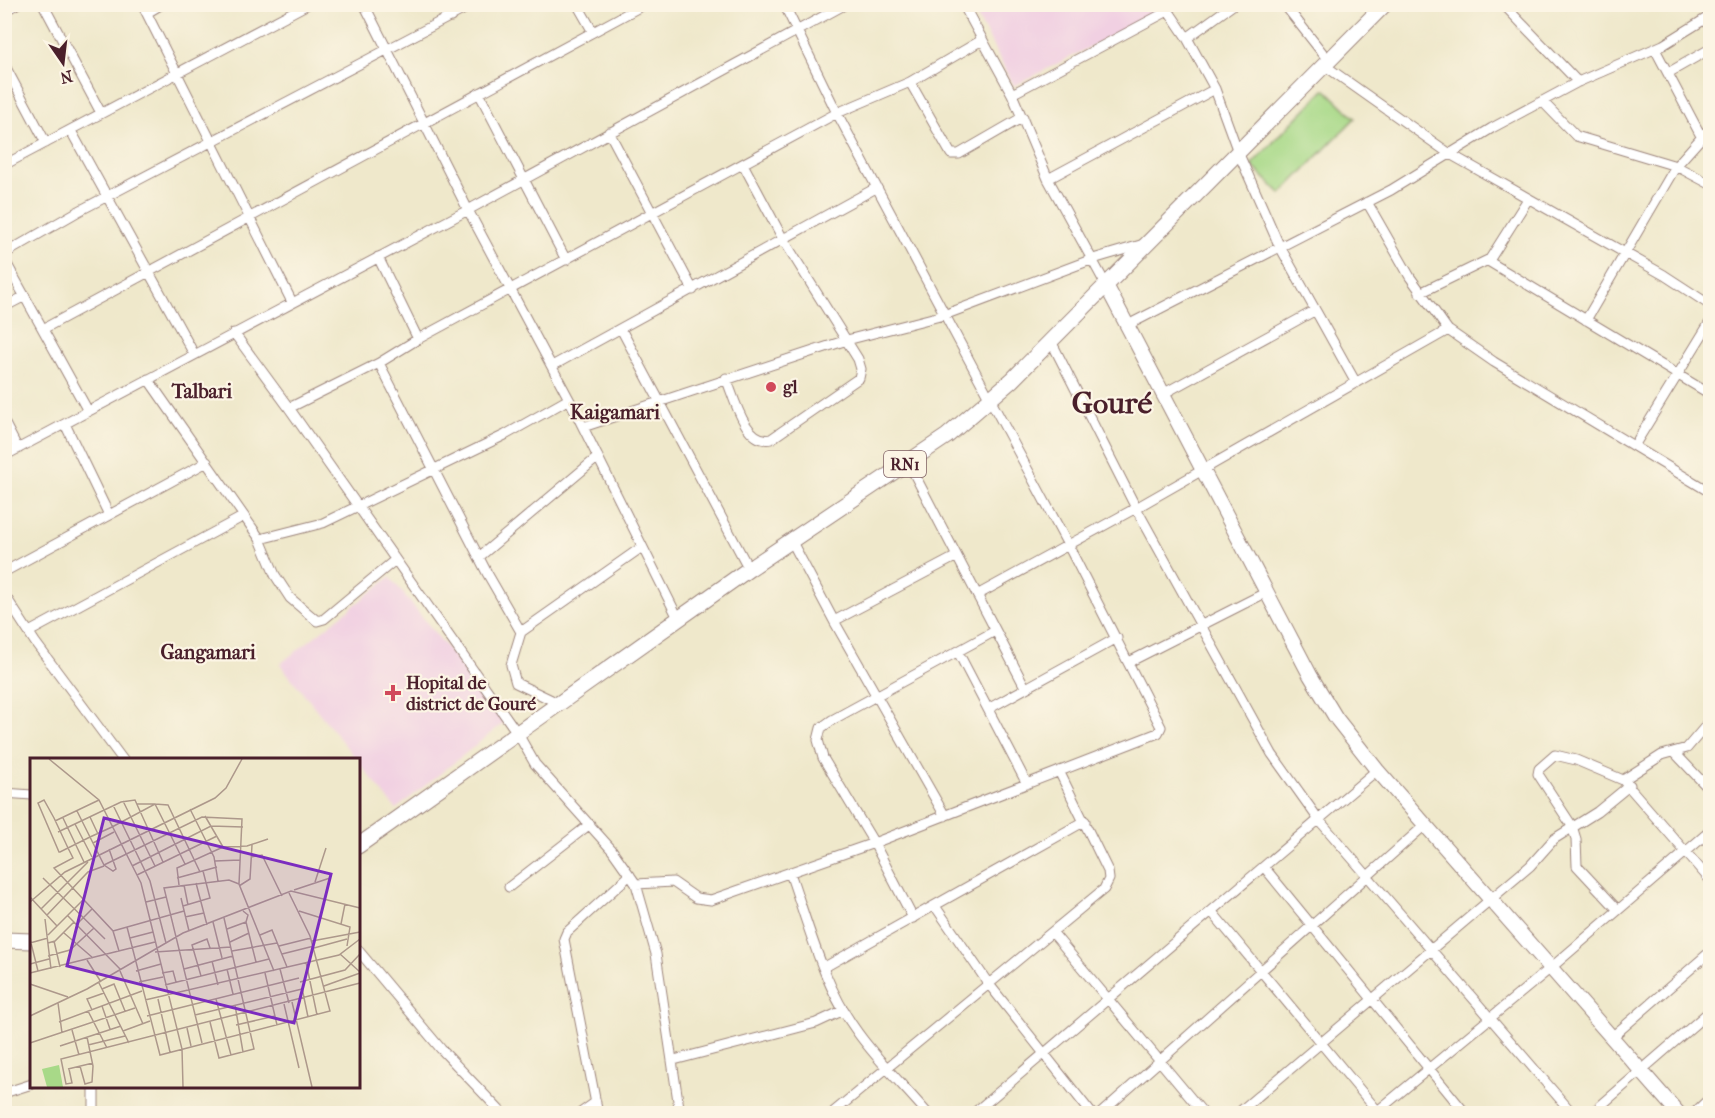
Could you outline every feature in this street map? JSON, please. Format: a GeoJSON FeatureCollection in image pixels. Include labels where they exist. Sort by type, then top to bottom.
{"type":"FeatureCollection","features":[{"type":"Feature","properties":{"kind":"highway","name":"RN1"},"geometry":{"type":"LineString","coordinates":[[360,845],[561,704],[678,618],[947,436],[991,400],[1385,4]]}},
{"type":"Feature","properties":{"kind":"highway"},"geometry":{"type":"LineString","coordinates":[[4,940],[30,941]]}},
{"type":"Feature","properties":{"kind":"main road"},"geometry":{"type":"LineString","coordinates":[[1106,285],[1265,592],[1336,718],[1377,770],[1679,1113]]}},
{"type":"Feature","properties":{"kind":"street"},"geometry":{"type":"LineString","coordinates":[[4,11],[17,4]]}},
{"type":"Feature","properties":{"kind":"street"},"geometry":{"type":"LineString","coordinates":[[43,4],[101,113]]}},
{"type":"Feature","properties":{"kind":"street"},"geometry":{"type":"LineString","coordinates":[[162,4],[144,9],[178,71],[292,302]]}},
{"type":"Feature","properties":{"kind":"street"},"geometry":{"type":"LineString","coordinates":[[4,165],[308,4]]}},
{"type":"Feature","properties":{"kind":"street"},"geometry":{"type":"LineString","coordinates":[[364,4],[468,210],[569,399],[678,618]]}},
{"type":"Feature","properties":{"kind":"street"},"geometry":{"type":"LineString","coordinates":[[447,4],[451,17]]}},
{"type":"Feature","properties":{"kind":"street"},"geometry":{"type":"LineString","coordinates":[[4,254],[108,196],[474,4]]}},
{"type":"Feature","properties":{"kind":"street"},"geometry":{"type":"LineString","coordinates":[[578,4],[592,32]]}},
{"type":"Feature","properties":{"kind":"street"},"geometry":{"type":"LineString","coordinates":[[43,329],[645,4]]}},
{"type":"Feature","properties":{"kind":"street"},"geometry":{"type":"LineString","coordinates":[[636,884],[673,882],[703,901],[874,843],[1158,733],[1161,721],[876,188],[784,4]]}},
{"type":"Feature","properties":{"kind":"street"},"geometry":{"type":"LineString","coordinates":[[4,456],[468,210],[846,4]]}},
{"type":"Feature","properties":{"kind":"street"},"geometry":{"type":"LineString","coordinates":[[963,4],[1012,94],[1048,179],[1106,285]]}},
{"type":"Feature","properties":{"kind":"street"},"geometry":{"type":"LineString","coordinates":[[1187,38],[1234,4]]}},
{"type":"Feature","properties":{"kind":"street"},"geometry":{"type":"LineString","coordinates":[[1284,4],[1326,62],[1450,154],[1625,254],[1710,306]]}},
{"type":"Feature","properties":{"kind":"street"},"geometry":{"type":"LineString","coordinates":[[1503,4],[1578,82]]}},
{"type":"Feature","properties":{"kind":"street"},"geometry":{"type":"LineString","coordinates":[[1012,94],[1166,8],[1187,38],[1215,88],[1238,152],[1279,245],[1356,383]]}},
{"type":"Feature","properties":{"kind":"street"},"geometry":{"type":"LineString","coordinates":[[1126,326],[1423,172],[1450,154],[1578,82],[1655,49],[1710,16]]}},
{"type":"Feature","properties":{"kind":"street"},"geometry":{"type":"LineString","coordinates":[[289,408],[379,363],[418,339],[837,113],[910,82],[982,40]]}},
{"type":"Feature","properties":{"kind":"street"},"geometry":{"type":"LineString","coordinates":[[1655,49],[1702,138]]}},
{"type":"Feature","properties":{"kind":"street"},"geometry":{"type":"LineString","coordinates":[[1668,73],[1710,49]]}},
{"type":"Feature","properties":{"kind":"street"},"geometry":{"type":"LineString","coordinates":[[4,64],[46,143]]}},
{"type":"Feature","properties":{"kind":"street"},"geometry":{"type":"LineString","coordinates":[[910,82],[951,154],[959,154],[1023,117]]}},
{"type":"Feature","properties":{"kind":"street"},"geometry":{"type":"LineString","coordinates":[[1048,179],[1215,88]]}},
{"type":"Feature","properties":{"kind":"street"},"geometry":{"type":"LineString","coordinates":[[479,93],[566,260]]}},
{"type":"Feature","properties":{"kind":"street"},"geometry":{"type":"LineString","coordinates":[[1543,102],[1576,136],[1676,166],[1710,184]]}},
{"type":"Feature","properties":{"kind":"street"},"geometry":{"type":"LineString","coordinates":[[1586,320],[1676,166],[1710,128]]}},
{"type":"Feature","properties":{"kind":"street"},"geometry":{"type":"LineString","coordinates":[[71,130],[194,354]]}},
{"type":"Feature","properties":{"kind":"street"},"geometry":{"type":"LineString","coordinates":[[609,132],[693,290]]}},
{"type":"Feature","properties":{"kind":"street"},"geometry":{"type":"LineString","coordinates":[[726,378],[749,429],[756,438],[771,439],[859,378],[858,358],[783,239],[743,164]]}},
{"type":"Feature","properties":{"kind":"street"},"geometry":{"type":"LineString","coordinates":[[552,366],[876,188]]}},
{"type":"Feature","properties":{"kind":"street"},"geometry":{"type":"LineString","coordinates":[[1420,293],[1488,261],[1528,199]]}},
{"type":"Feature","properties":{"kind":"street"},"geometry":{"type":"LineString","coordinates":[[1366,202],[1420,293],[1448,330],[1494,362],[1710,492]]}},
{"type":"Feature","properties":{"kind":"street"},"geometry":{"type":"LineString","coordinates":[[583,427],[658,400],[847,340],[944,315],[1093,259],[1149,243]]}},
{"type":"Feature","properties":{"kind":"street"},"geometry":{"type":"LineString","coordinates":[[378,257],[418,339]]}},
{"type":"Feature","properties":{"kind":"street"},"geometry":{"type":"LineString","coordinates":[[4,259],[88,411]]}},
{"type":"Feature","properties":{"kind":"street"},"geometry":{"type":"LineString","coordinates":[[1488,261],[1710,393]]}},
{"type":"Feature","properties":{"kind":"street"},"geometry":{"type":"LineString","coordinates":[[4,307],[25,296]]}},
{"type":"Feature","properties":{"kind":"street"},"geometry":{"type":"LineString","coordinates":[[1161,394],[1314,311]]}},
{"type":"Feature","properties":{"kind":"street"},"geometry":{"type":"LineString","coordinates":[[1634,446],[1710,322]]}},
{"type":"Feature","properties":{"kind":"street"},"geometry":{"type":"LineString","coordinates":[[621,329],[749,569]]}},
{"type":"Feature","properties":{"kind":"street"},"geometry":{"type":"LineString","coordinates":[[977,595],[1136,508],[1448,330]]}},
{"type":"Feature","properties":{"kind":"street"},"geometry":{"type":"LineString","coordinates":[[234,333],[358,505],[548,780],[590,824],[636,884],[656,954],[674,1060],[680,1113]]}},
{"type":"Feature","properties":{"kind":"street"},"geometry":{"type":"LineString","coordinates":[[1051,341],[1136,508],[1272,754],[1319,820],[1573,1113]]}},
{"type":"Feature","properties":{"kind":"street"},"geometry":{"type":"LineString","coordinates":[[379,363],[520,632]]}},
{"type":"Feature","properties":{"kind":"street"},"geometry":{"type":"LineString","coordinates":[[148,379],[260,539],[275,575],[290,598],[317,621],[324,619],[395,560]]}},
{"type":"Feature","properties":{"kind":"street"},"geometry":{"type":"LineString","coordinates":[[260,539],[310,528],[505,435],[569,399]]}},
{"type":"Feature","properties":{"kind":"street"},"geometry":{"type":"LineString","coordinates":[[1072,408],[1082,403]]}},
{"type":"Feature","properties":{"kind":"street"},"geometry":{"type":"LineString","coordinates":[[4,422],[18,449]]}},
{"type":"Feature","properties":{"kind":"street"},"geometry":{"type":"LineString","coordinates":[[65,424],[109,515]]}},
{"type":"Feature","properties":{"kind":"street"},"geometry":{"type":"LineString","coordinates":[[479,557],[598,457]]}},
{"type":"Feature","properties":{"kind":"street"},"geometry":{"type":"LineString","coordinates":[[4,572],[207,462]]}},
{"type":"Feature","properties":{"kind":"street"},"geometry":{"type":"LineString","coordinates":[[908,462],[1025,687]]}},
{"type":"Feature","properties":{"kind":"street"},"geometry":{"type":"LineString","coordinates":[[28,632],[244,516]]}},
{"type":"Feature","properties":{"kind":"street"},"geometry":{"type":"LineString","coordinates":[[791,540],[834,621],[945,816]]}},
{"type":"Feature","properties":{"kind":"street"},"geometry":{"type":"LineString","coordinates":[[561,704],[516,683],[511,665],[520,632],[642,547]]}},
{"type":"Feature","properties":{"kind":"street"},"geometry":{"type":"LineString","coordinates":[[834,621],[957,556]]}},
{"type":"Feature","properties":{"kind":"street"},"geometry":{"type":"LineString","coordinates":[[1130,662],[1265,592]]}},
{"type":"Feature","properties":{"kind":"street"},"geometry":{"type":"LineString","coordinates":[[4,594],[28,632],[122,758]]}},
{"type":"Feature","properties":{"kind":"street"},"geometry":{"type":"LineString","coordinates":[[4,614],[14,609]]}},
{"type":"Feature","properties":{"kind":"street"},"geometry":{"type":"LineString","coordinates":[[913,918],[874,843],[823,758],[818,740],[821,728],[995,631]]}},
{"type":"Feature","properties":{"kind":"street"},"geometry":{"type":"LineString","coordinates":[[988,709],[1117,638]]}},
{"type":"Feature","properties":{"kind":"street"},"geometry":{"type":"LineString","coordinates":[[958,652],[1027,784]]}},
{"type":"Feature","properties":{"kind":"street"},"geometry":{"type":"LineString","coordinates":[[1237,1113],[1530,866],[1554,839],[1597,812],[1627,783],[1662,755],[1691,745],[1710,721]]}},
{"type":"Feature","properties":{"kind":"street"},"geometry":{"type":"LineString","coordinates":[[1674,752],[1710,790]]}},
{"type":"Feature","properties":{"kind":"street"},"geometry":{"type":"LineString","coordinates":[[1618,910],[1577,866],[1576,839],[1572,826],[1538,774],[1539,769],[1555,755],[1561,755],[1627,783],[1710,880]]}},
{"type":"Feature","properties":{"kind":"street"},"geometry":{"type":"LineString","coordinates":[[973,1113],[1377,770]]}},
{"type":"Feature","properties":{"kind":"street"},"geometry":{"type":"LineString","coordinates":[[831,1113],[1104,889],[1109,879],[1108,871],[1059,771]]}},
{"type":"Feature","properties":{"kind":"street"},"geometry":{"type":"LineString","coordinates":[[4,793],[30,795]]}},
{"type":"Feature","properties":{"kind":"street"},"geometry":{"type":"LineString","coordinates":[[823,968],[1085,822]]}},
{"type":"Feature","properties":{"kind":"street"},"geometry":{"type":"LineString","coordinates":[[509,887],[590,824]]}},
{"type":"Feature","properties":{"kind":"street"},"geometry":{"type":"LineString","coordinates":[[1100,1113],[1425,825]]}},
{"type":"Feature","properties":{"kind":"street"},"geometry":{"type":"LineString","coordinates":[[1212,912],[1322,1042],[1377,1112],[1552,967],[1710,831]]}},
{"type":"Feature","properties":{"kind":"street"},"geometry":{"type":"LineString","coordinates":[[1264,867],[1466,1113]]}},
{"type":"Feature","properties":{"kind":"street"},"geometry":{"type":"LineString","coordinates":[[790,873],[823,968],[844,1010],[858,1033],[928,1113]]}},
{"type":"Feature","properties":{"kind":"street"},"geometry":{"type":"LineString","coordinates":[[598,1113],[564,939],[567,932],[630,875]]}},
{"type":"Feature","properties":{"kind":"street"},"geometry":{"type":"LineString","coordinates":[[935,906],[988,983],[1092,1113]]}},
{"type":"Feature","properties":{"kind":"street"},"geometry":{"type":"LineString","coordinates":[[1052,932],[1204,1113]]}},
{"type":"Feature","properties":{"kind":"street"},"geometry":{"type":"LineString","coordinates":[[360,952],[441,1049],[503,1113]]}},
{"type":"Feature","properties":{"kind":"street"},"geometry":{"type":"LineString","coordinates":[[1612,1036],[1710,952]]}},
{"type":"Feature","properties":{"kind":"street"},"geometry":{"type":"LineString","coordinates":[[674,1060],[816,1023],[844,1010]]}},
{"type":"Feature","properties":{"kind":"street"},"geometry":{"type":"LineString","coordinates":[[1591,1113],[1710,1011]]}},
{"type":"Feature","properties":{"kind":"street"},"geometry":{"type":"LineString","coordinates":[[4,1093],[30,1085]]}},
{"type":"Feature","properties":{"kind":"street"},"geometry":{"type":"LineString","coordinates":[[94,1088],[94,1113]]}},
{"type":"Feature","properties":{"kind":"street"},"geometry":{"type":"LineString","coordinates":[[1692,1113],[1710,1098]]}},
{"type":"Feature","properties":{"kind":"street"},"geometry":{"type":"LineString","coordinates":[[579,1113],[596,1102]]}},
{"type":"Feature","properties":{"kind":"shaded area"},"geometry":{"type":"Polygon","coordinates":[[[1154,4],[1158,12],[1014,86],[971,5],[1154,4]]]}},
{"type":"Feature","properties":{"kind":"shaded area","name":"Hopital de district de Gouré"},"geometry":{"type":"Polygon","coordinates":[[[390,577],[506,721],[396,809],[360,764],[360,758],[355,758],[280,664],[390,577]]]}},
{"type":"Feature","properties":{"kind":"green space"},"geometry":{"type":"Polygon","coordinates":[[[1325,89],[1355,118],[1281,194],[1251,165],[1325,89]]]}},
{"type":"Feature","properties":{"kind":"place","name":"gl"},"geometry":{"type":"Point","coordinates":[771,387]}},
{"type":"Feature","properties":{"kind":"place","name":"Hopital de district de Gouré"},"geometry":{"type":"Point","coordinates":[393,693]}},
{"type":"Feature","properties":{"kind":"district","name":"Talbari"},"geometry":{"type":"Point","coordinates":[202,391]}},
{"type":"Feature","properties":{"kind":"district","name":"Gouré"},"geometry":{"type":"Point","coordinates":[1112,403]}},
{"type":"Feature","properties":{"kind":"district","name":"Kaigamari"},"geometry":{"type":"Point","coordinates":[615,412]}},
{"type":"Feature","properties":{"kind":"district","name":"Gangamari"},"geometry":{"type":"Point","coordinates":[208,652]}}]}
